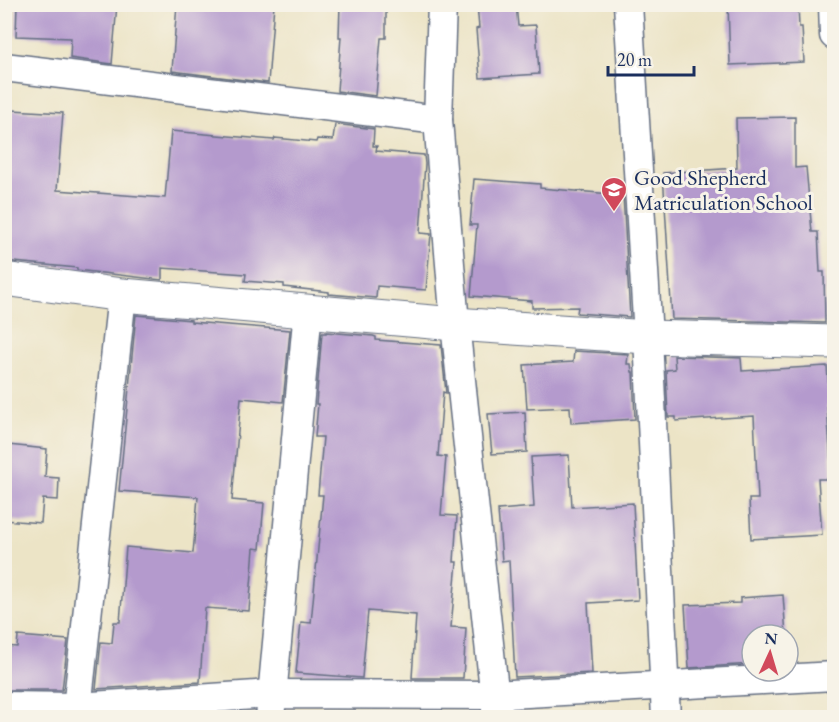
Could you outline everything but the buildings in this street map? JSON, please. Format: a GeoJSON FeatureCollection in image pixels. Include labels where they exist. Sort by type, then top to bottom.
{"type":"FeatureCollection","features":[{"type":"Feature","properties":{"kind":"street"},"geometry":{"type":"LineString","coordinates":[[442,4],[438,120],[455,324],[495,706]]}},
{"type":"Feature","properties":{"kind":"street"},"geometry":{"type":"LineString","coordinates":[[628,4],[648,337],[666,717]]}},
{"type":"Feature","properties":{"kind":"street"},"geometry":{"type":"LineString","coordinates":[[833,4],[834,35]]}},
{"type":"Feature","properties":{"kind":"street"},"geometry":{"type":"LineString","coordinates":[[4,67],[438,120]]}},
{"type":"Feature","properties":{"kind":"street"},"geometry":{"type":"LineString","coordinates":[[4,279],[122,295],[455,324],[648,337],[834,342]]}},
{"type":"Feature","properties":{"kind":"street"},"geometry":{"type":"LineString","coordinates":[[77,712],[122,295]]}},
{"type":"Feature","properties":{"kind":"street"},"geometry":{"type":"LineString","coordinates":[[271,706],[308,310]]}},
{"type":"Feature","properties":{"kind":"street"},"geometry":{"type":"LineString","coordinates":[[4,706],[77,712],[271,706],[495,706],[665,686],[834,676]]}},
{"type":"Feature","properties":{"kind":"place","name":"Good Shepherd Matriculation School"},"geometry":{"type":"Point","coordinates":[614,213]}}]}
